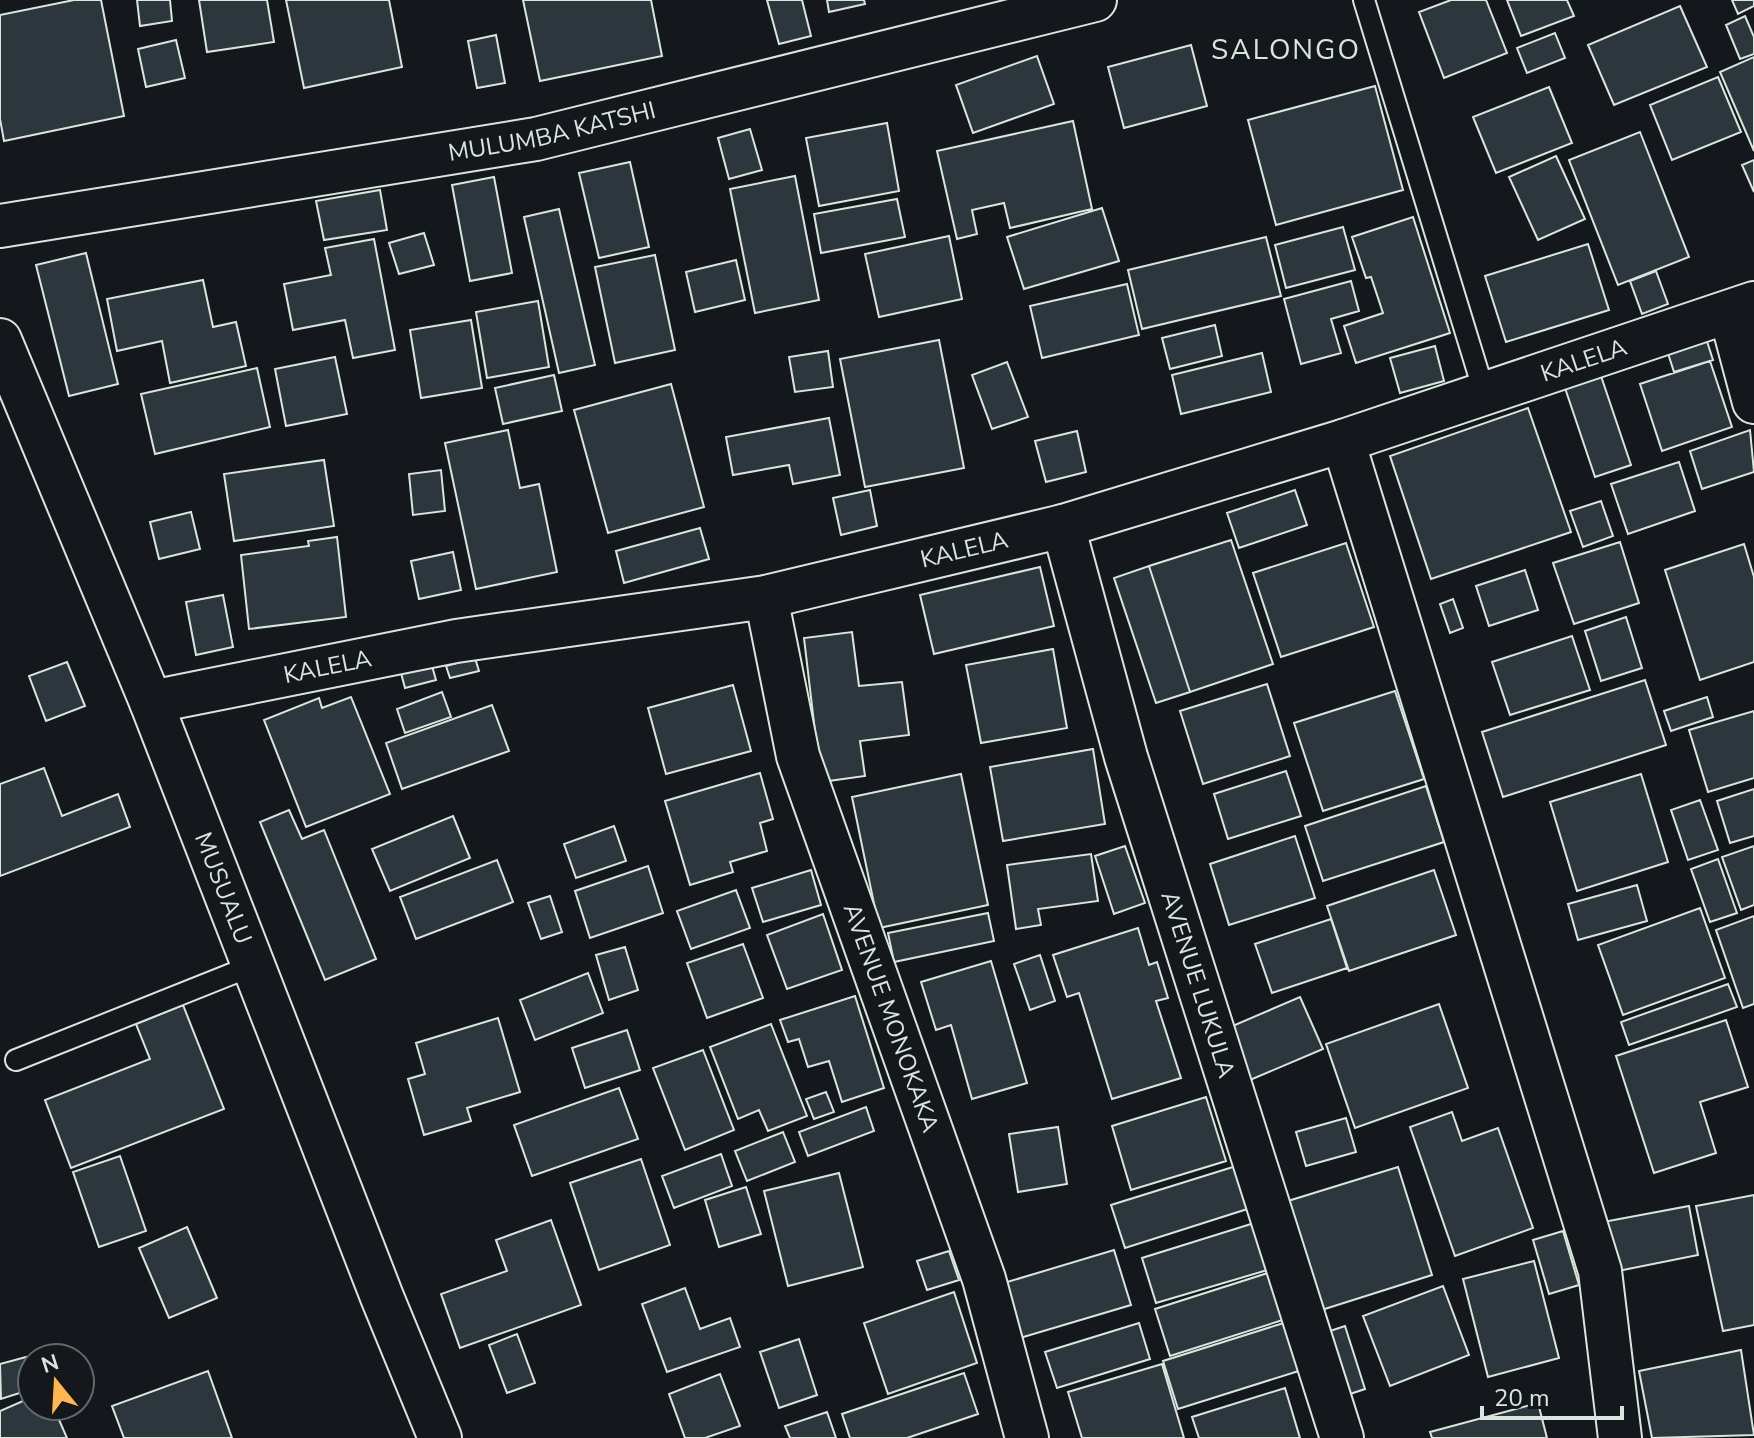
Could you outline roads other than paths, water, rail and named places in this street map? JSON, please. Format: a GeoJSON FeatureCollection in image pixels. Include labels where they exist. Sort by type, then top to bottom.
{"type":"FeatureCollection","features":[{"type":"Feature","properties":{"kind":"street","name":"MULUMBA KATSHI"},"geometry":{"type":"LineString","coordinates":[[0,226],[536,139],[1095,0]]}},
{"type":"Feature","properties":{"kind":"street","name":"KALELA"},"geometry":{"type":"LineString","coordinates":[[151,702],[456,641],[766,597],[1063,526],[1343,441],[1742,308]]}},
{"type":"Feature","properties":{"kind":"street"},"geometry":{"type":"LineString","coordinates":[[1742,308],[1754,402]]}},
{"type":"Feature","properties":{"kind":"street","name":"MUSUALU"},"geometry":{"type":"LineString","coordinates":[[0,340],[151,702],[440,1438]]}},
{"type":"Feature","properties":{"kind":"street"},"geometry":{"type":"LineString","coordinates":[[1343,441],[1600,1271],[1620,1438]]}},
{"type":"Feature","properties":{"kind":"street","name":"AVENUE LUKULA"},"geometry":{"type":"LineString","coordinates":[[1063,526],[1126,757],[1342,1438]]}},
{"type":"Feature","properties":{"kind":"street","name":"AVENUE MONOKAKA"},"geometry":{"type":"LineString","coordinates":[[766,597],[798,756],[984,1279],[1027,1438]]}},
{"type":"Feature","properties":{"kind":"lane"},"geometry":{"type":"LineString","coordinates":[[1364,0],[1485,395]]}},
{"type":"Feature","properties":{"kind":"lane"},"geometry":{"type":"LineString","coordinates":[[16,1060],[254,965]]}},
{"type":"Feature","properties":{"kind":"district","name":"SALONGO"},"geometry":{"type":"Point","coordinates":[1286,50]}}]}
